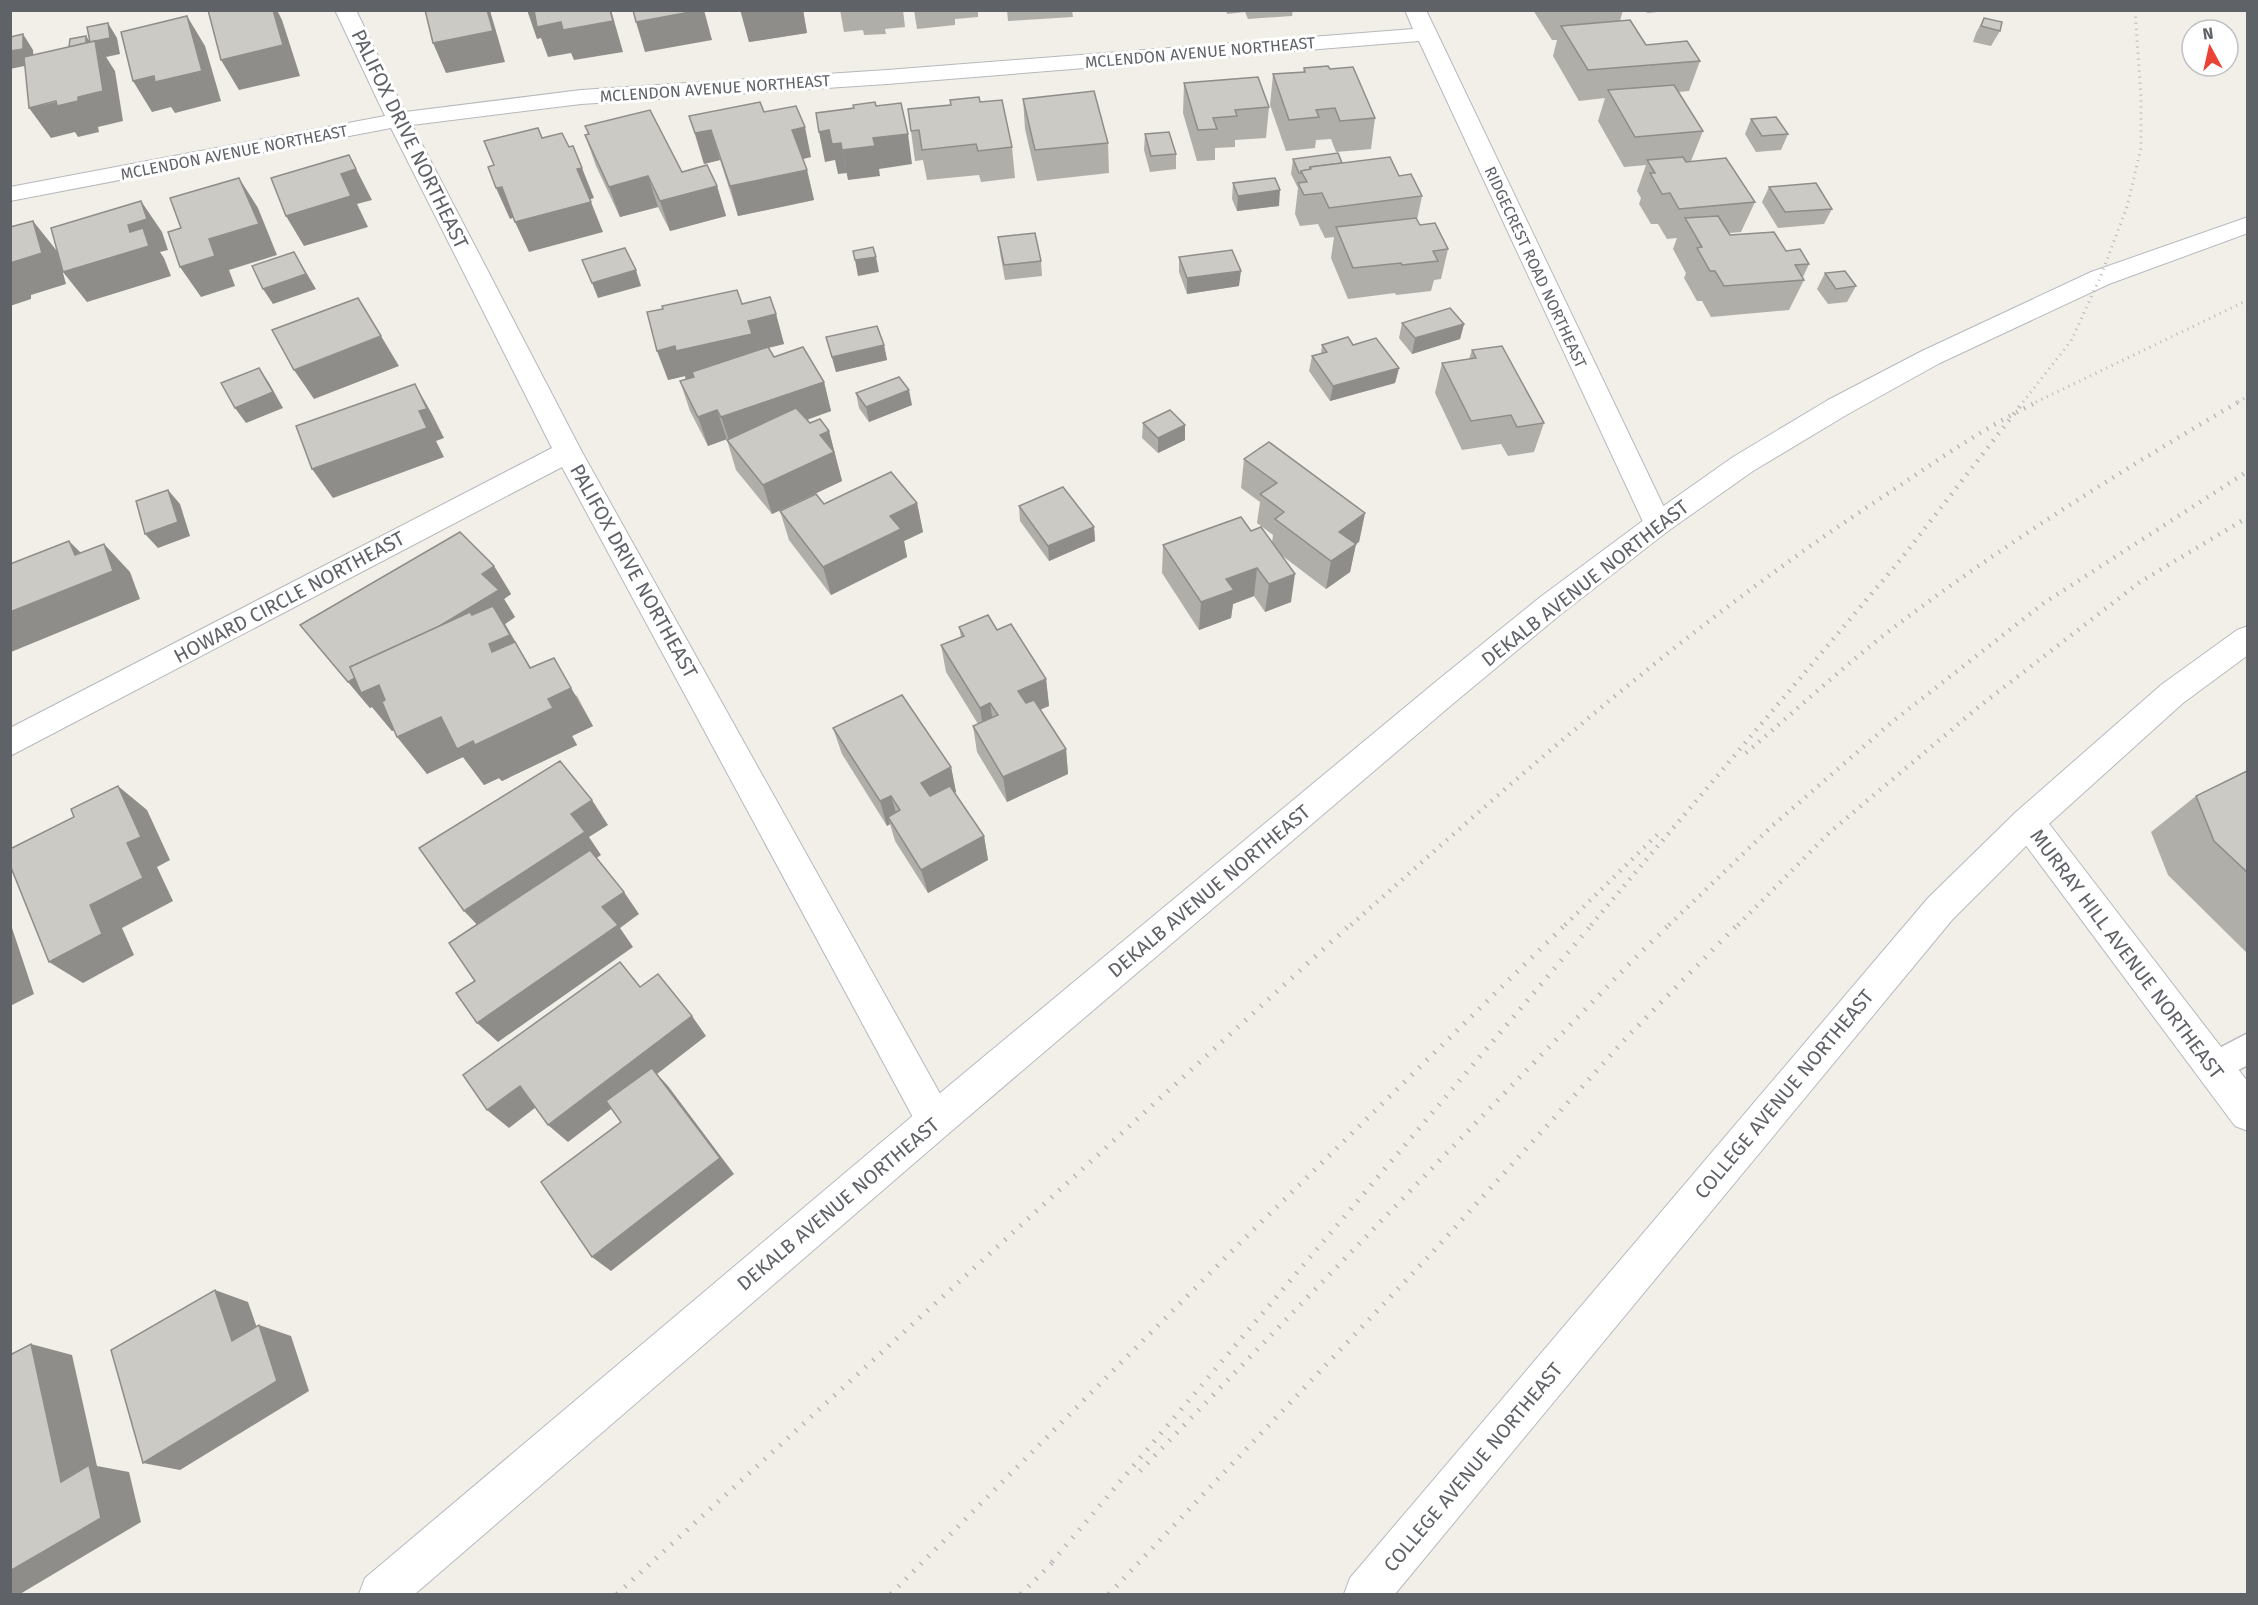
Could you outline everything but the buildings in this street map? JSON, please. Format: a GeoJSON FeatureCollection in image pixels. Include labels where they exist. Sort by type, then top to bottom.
{"type":"FeatureCollection","features":[{"type":"Feature","properties":{"kind":"street","name":"RIDGECREST ROAD NORTHEAST"},"geometry":{"type":"LineString","coordinates":[[1415,10],[1658,524]]}},
{"type":"Feature","properties":{"kind":"street","name":"PALIFOX DRIVE NORTHEAST"},"geometry":{"type":"LineString","coordinates":[[346,11],[398,120],[568,452],[936,1121]]}},
{"type":"Feature","properties":{"kind":"street","name":"MCLENDON AVENUE NORTHEAST"},"geometry":{"type":"LineString","coordinates":[[10,195],[398,120],[581,96],[887,77],[1426,34]]}},
{"type":"Feature","properties":{"kind":"street","name":"DEKALB AVENUE NORTHEAST"},"geometry":{"type":"LineString","coordinates":[[381,1594],[936,1121],[1453,685],[1658,524],[1743,464],[1838,406],[1931,357],[2100,278],[2247,224]]}},
{"type":"Feature","properties":{"kind":"street","name":"HOWARD CIRCLE NORTHEAST"},"geometry":{"type":"LineString","coordinates":[[10,743],[568,452]]}},
{"type":"Feature","properties":{"kind":"street","name":"COLLEGE AVENUE NORTHEAST"},"geometry":{"type":"LineString","coordinates":[[1366,1594],[1940,909],[2028,822],[2172,694],[2247,638]]}},
{"type":"Feature","properties":{"kind":"street","name":"MURRAY HILL AVENUE NORTHEAST"},"geometry":{"type":"LineString","coordinates":[[2028,822],[2247,1113]]}},
{"type":"Feature","properties":{"kind":"lane"},"geometry":{"type":"LineString","coordinates":[[2213,1068],[2247,1048]]}},
{"type":"Feature","properties":{"kind":"railway"},"geometry":{"type":"LineString","coordinates":[[2023,402],[2071,341],[2100,278],[2127,207],[2141,148],[2141,97],[2135,10]]}},
{"type":"Feature","properties":{"kind":"railway"},"geometry":{"type":"LineString","coordinates":[[2036,402],[2248,300]]}},
{"type":"Feature","properties":{"kind":"railway"},"geometry":{"type":"LineString","coordinates":[[2238,402],[2248,396]]}},
{"type":"Feature","properties":{"kind":"railway"},"geometry":{"type":"LineString","coordinates":[[2014,414],[2024,401]]}},
{"type":"Feature","properties":{"kind":"railway"},"geometry":{"type":"LineString","coordinates":[[2014,414],[2039,401]]}},
{"type":"Feature","properties":{"kind":"railway"},"geometry":{"type":"LineString","coordinates":[[1746,753],[1867,649],[1949,587],[2072,504],[2240,401]]}},
{"type":"Feature","properties":{"kind":"railway"},"geometry":{"type":"LineString","coordinates":[[1351,925],[1543,756],[1674,648],[1810,546],[1939,459],[2014,414]]}},
{"type":"Feature","properties":{"kind":"railway"},"geometry":{"type":"LineString","coordinates":[[1591,925],[1901,559],[2014,414]]}},
{"type":"Feature","properties":{"kind":"railway"},"geometry":{"type":"LineString","coordinates":[[1669,925],[1771,827],[1892,722],[2044,603],[2248,471]]}},
{"type":"Feature","properties":{"kind":"railway"},"geometry":{"type":"LineString","coordinates":[[1738,925],[1830,832],[1981,705],[2140,582],[2248,517]]}},
{"type":"Feature","properties":{"kind":"railway"},"geometry":{"type":"LineString","coordinates":[[1565,925],[1662,830]]}},
{"type":"Feature","properties":{"kind":"railway"},"geometry":{"type":"LineString","coordinates":[[617,1594],[1352,923]]}},
{"type":"Feature","properties":{"kind":"railway"},"geometry":{"type":"LineString","coordinates":[[891,1594],[1246,1237],[1567,923]]}},
{"type":"Feature","properties":{"kind":"railway"},"geometry":{"type":"LineString","coordinates":[[1052,1562],[1593,923]]}},
{"type":"Feature","properties":{"kind":"railway"},"geometry":{"type":"LineString","coordinates":[[1140,1471],[1671,923]]}},
{"type":"Feature","properties":{"kind":"railway"},"geometry":{"type":"LineString","coordinates":[[1109,1594],[1431,1254],[1629,1035],[1739,923]]}},
{"type":"Feature","properties":{"kind":"railway"},"geometry":{"type":"LineString","coordinates":[[1021,1594],[1057,1558]]}}]}
